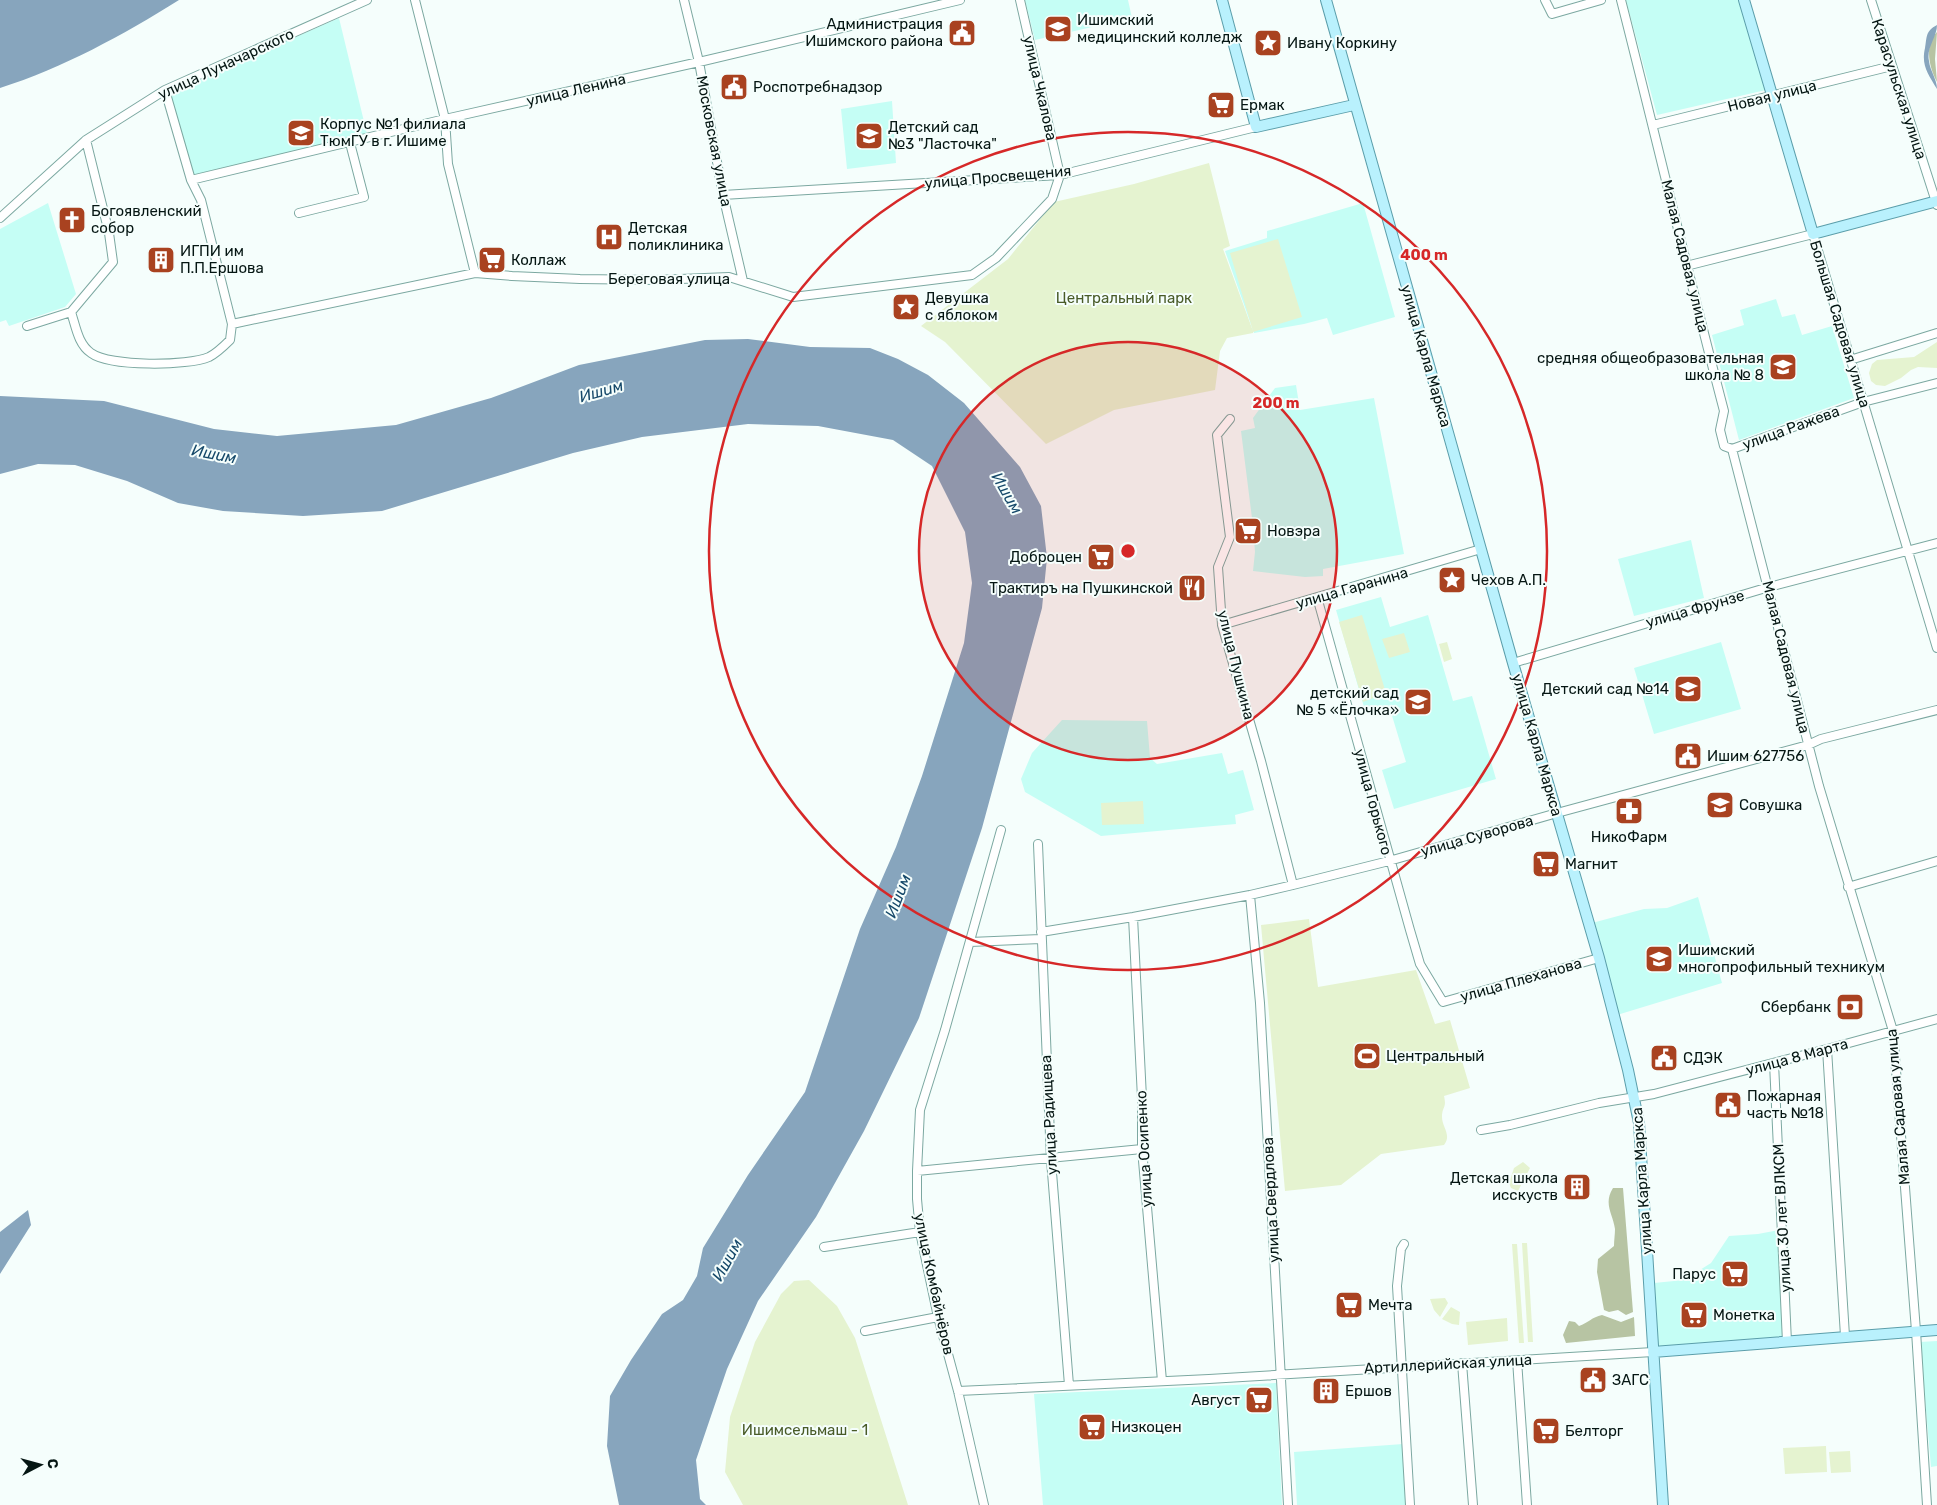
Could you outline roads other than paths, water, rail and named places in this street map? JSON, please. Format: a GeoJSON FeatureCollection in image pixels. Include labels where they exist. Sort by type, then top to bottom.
{"type":"FeatureCollection","features":[{"type":"Feature","properties":{"kind":"main road"},"geometry":{"type":"LineString","coordinates":[[1222,0],[1256,127]]}},
{"type":"Feature","properties":{"kind":"main road","name":"улица Карла Маркса"},"geometry":{"type":"LineString","coordinates":[[1326,0],[1354,105],[1513,663],[1599,958],[1635,1098],[1639,1123],[1663,1505]]}},
{"type":"Feature","properties":{"kind":"main road","name":"Большая Садовая улица"},"geometry":{"type":"LineString","coordinates":[[1744,0],[1813,234]]}},
{"type":"Feature","properties":{"kind":"main road","name":"улица Просвещения"},"geometry":{"type":"LineString","coordinates":[[1256,127],[1354,105]]}},
{"type":"Feature","properties":{"kind":"main road"},"geometry":{"type":"LineString","coordinates":[[1813,234],[1937,203]]}},
{"type":"Feature","properties":{"kind":"main road","name":"Артиллерийская улица"},"geometry":{"type":"LineString","coordinates":[[1654,1352],[1937,1330]]}},
{"type":"Feature","properties":{"kind":"street","name":"улица Луначарского"},"geometry":{"type":"LineString","coordinates":[[0,218],[86,140],[165,90],[367,0]]}},
{"type":"Feature","properties":{"kind":"street"},"geometry":{"type":"LineString","coordinates":[[415,0],[445,119],[448,164],[475,273]]}},
{"type":"Feature","properties":{"kind":"street","name":"Московская улица"},"geometry":{"type":"LineString","coordinates":[[684,0],[699,62],[723,195],[743,281]]}},
{"type":"Feature","properties":{"kind":"street","name":"улица Ленина"},"geometry":{"type":"LineString","coordinates":[[192,180],[445,119],[699,62],[960,0]]}},
{"type":"Feature","properties":{"kind":"street","name":"улица Чкалова"},"geometry":{"type":"LineString","coordinates":[[1020,0],[1060,175]]}},
{"type":"Feature","properties":{"kind":"street"},"geometry":{"type":"LineString","coordinates":[[1545,0],[1552,14],[1601,0]]}},
{"type":"Feature","properties":{"kind":"street","name":"Малая Садовая улица"},"geometry":{"type":"LineString","coordinates":[[1621,0],[1686,266],[1724,411],[1720,430],[1724,446],[1732,450],[1769,587],[1808,745],[1848,887],[1893,1031],[1927,1505]]}},
{"type":"Feature","properties":{"kind":"street","name":"Карасульская улица"},"geometry":{"type":"LineString","coordinates":[[1871,0],[1937,203]]}},
{"type":"Feature","properties":{"kind":"street","name":"Новая улица"},"geometry":{"type":"LineString","coordinates":[[1653,125],[1892,66]]}},
{"type":"Feature","properties":{"kind":"street"},"geometry":{"type":"LineString","coordinates":[[71,312],[82,345],[92,354],[107,360],[127,363],[180,363],[210,356],[230,340],[232,324],[201,200],[192,180],[165,90]]}},
{"type":"Feature","properties":{"kind":"street","name":"улица Просвещения"},"geometry":{"type":"LineString","coordinates":[[723,195],[1060,175],[1256,127]]}},
{"type":"Feature","properties":{"kind":"street"},"geometry":{"type":"LineString","coordinates":[[27,326],[71,312],[113,262],[109,233],[86,140]]}},
{"type":"Feature","properties":{"kind":"street"},"geometry":{"type":"LineString","coordinates":[[299,213],[364,197],[350,143]]}},
{"type":"Feature","properties":{"kind":"street","name":"Береговая улица"},"geometry":{"type":"LineString","coordinates":[[232,324],[475,273],[580,279],[656,280],[730,277],[793,297],[972,275],[996,258],[1052,199],[1060,175]]}},
{"type":"Feature","properties":{"kind":"street"},"geometry":{"type":"LineString","coordinates":[[1686,266],[1813,234]]}},
{"type":"Feature","properties":{"kind":"street","name":"Большая Садовая улица"},"geometry":{"type":"LineString","coordinates":[[1813,234],[1937,648]]}},
{"type":"Feature","properties":{"kind":"street"},"geometry":{"type":"LineString","coordinates":[[1850,360],[1937,333]]}},
{"type":"Feature","properties":{"kind":"street","name":"улица Ражева"},"geometry":{"type":"LineString","coordinates":[[1732,450],[1863,402],[1937,383]]}},
{"type":"Feature","properties":{"kind":"street","name":"улица Пушкина"},"geometry":{"type":"LineString","coordinates":[[1230,418],[1217,435],[1230,537],[1218,567],[1222,625],[1294,884]]}},
{"type":"Feature","properties":{"kind":"street","name":"улица Фрунзе"},"geometry":{"type":"LineString","coordinates":[[1513,663],[1769,587],[1937,543]]}},
{"type":"Feature","properties":{"kind":"street","name":"улица Гаранина"},"geometry":{"type":"LineString","coordinates":[[1222,625],[1481,549]]}},
{"type":"Feature","properties":{"kind":"street","name":"улица Горького"},"geometry":{"type":"LineString","coordinates":[[1317,597],[1389,861],[1422,967],[1444,1002]]}},
{"type":"Feature","properties":{"kind":"street","name":"улица Суворова"},"geometry":{"type":"LineString","coordinates":[[970,942],[1041,935],[1250,895],[1389,861],[1557,812],[1808,745],[1821,739],[1937,710]]}},
{"type":"Feature","properties":{"kind":"street","name":"улица Комбайнёров"},"geometry":{"type":"LineString","coordinates":[[984,1505],[958,1392],[938,1317],[920,1232],[917,1171],[920,1110],[945,1030],[1001,830]]}},
{"type":"Feature","properties":{"kind":"street","name":"улица Радищева"},"geometry":{"type":"LineString","coordinates":[[1038,844],[1051,1158],[1069,1385]]}},
{"type":"Feature","properties":{"kind":"street"},"geometry":{"type":"LineString","coordinates":[[1848,887],[1937,861]]}},
{"type":"Feature","properties":{"kind":"street","name":"улица Свердлова"},"geometry":{"type":"LineString","coordinates":[[1250,895],[1260,1003],[1288,1505]]}},
{"type":"Feature","properties":{"kind":"street","name":"улица Осипенко"},"geometry":{"type":"LineString","coordinates":[[1133,917],[1142,1098],[1142,1149],[1162,1381]]}},
{"type":"Feature","properties":{"kind":"street","name":"улица Плеханова"},"geometry":{"type":"LineString","coordinates":[[1444,1002],[1599,958]]}},
{"type":"Feature","properties":{"kind":"street","name":"улица 8 Марта"},"geometry":{"type":"LineString","coordinates":[[1481,1130],[1510,1125],[1599,1103],[1635,1098],[1774,1064],[1937,1018]]}},
{"type":"Feature","properties":{"kind":"street"},"geometry":{"type":"LineString","coordinates":[[1827,1050],[1845,1336]]}},
{"type":"Feature","properties":{"kind":"street","name":"улица 30 лет ВЛКСМ"},"geometry":{"type":"LineString","coordinates":[[1774,1064],[1787,1342]]}},
{"type":"Feature","properties":{"kind":"street"},"geometry":{"type":"LineString","coordinates":[[917,1171],[1142,1149]]}},
{"type":"Feature","properties":{"kind":"street"},"geometry":{"type":"LineString","coordinates":[[824,1247],[920,1232]]}},
{"type":"Feature","properties":{"kind":"street"},"geometry":{"type":"LineString","coordinates":[[1404,1244],[1401,1249],[1397,1286],[1410,1505]]}},
{"type":"Feature","properties":{"kind":"street"},"geometry":{"type":"LineString","coordinates":[[865,1331],[938,1317]]}},
{"type":"Feature","properties":{"kind":"street","name":"Артиллерийская улица"},"geometry":{"type":"LineString","coordinates":[[958,1392],[1654,1352]]}},
{"type":"Feature","properties":{"kind":"street"},"geometry":{"type":"LineString","coordinates":[[1517,1360],[1527,1505]]}},
{"type":"Feature","properties":{"kind":"street"},"geometry":{"type":"LineString","coordinates":[[1462,1363],[1473,1505]]}},
{"type":"Feature","properties":{"kind":"water"},"geometry":{"type":"Polygon","coordinates":[[[0,0],[179,0],[136,26],[70,61],[0,88],[0,0]]]}},
{"type":"Feature","properties":{"kind":"water"},"geometry":{"type":"Polygon","coordinates":[[[1937,25],[1928,56],[1937,89],[1926,69],[1924,54],[1927,35],[1937,25]]]}},
{"type":"Feature","properties":{"kind":"water","name":"Ишим"},"geometry":{"type":"Polygon","coordinates":[[[748,339],[810,347],[870,348],[898,359],[928,375],[964,403],[1020,467],[1041,506],[1047,558],[1042,608],[982,828],[919,1018],[864,1131],[816,1217],[758,1301],[727,1369],[696,1460],[700,1499],[706,1505],[619,1505],[607,1446],[610,1396],[631,1360],[662,1314],[683,1300],[697,1276],[703,1248],[748,1175],[805,1092],[860,929],[896,847],[922,776],[964,643],[972,583],[965,532],[932,466],[893,440],[818,426],[748,424],[642,437],[573,453],[382,511],[303,516],[223,511],[178,503],[127,481],[75,465],[38,464],[0,474],[0,396],[104,401],[214,429],[277,436],[396,425],[491,398],[579,365],[705,340],[748,339]]]}},
{"type":"Feature","properties":{"kind":"water"},"geometry":{"type":"Polygon","coordinates":[[[28,1210],[31,1225],[0,1274],[0,1232],[28,1210]]]}},
{"type":"Feature","properties":{"kind":"place","name":"Ишимский медицинский колледж"},"geometry":{"type":"Point","coordinates":[1058,29]}},
{"type":"Feature","properties":{"kind":"place","name":"Администрация Ишимского района"},"geometry":{"type":"Point","coordinates":[962,33]}},
{"type":"Feature","properties":{"kind":"place","name":"Ивану Коркину"},"geometry":{"type":"Point","coordinates":[1268,43]}},
{"type":"Feature","properties":{"kind":"place","name":"Роспотребнадзор"},"geometry":{"type":"Point","coordinates":[734,87]}},
{"type":"Feature","properties":{"kind":"place","name":"Ермак"},"geometry":{"type":"Point","coordinates":[1221,105]}},
{"type":"Feature","properties":{"kind":"place","name":"Корпус №1 филиала ТюмГУ в г. Ишиме"},"geometry":{"type":"Point","coordinates":[301,133]}},
{"type":"Feature","properties":{"kind":"place","name":"Детский сад №3 \"Ласточка\""},"geometry":{"type":"Point","coordinates":[869,136]}},
{"type":"Feature","properties":{"kind":"place","name":"Богоявленский собор"},"geometry":{"type":"Point","coordinates":[72,220]}},
{"type":"Feature","properties":{"kind":"place","name":"Детская поликлиника"},"geometry":{"type":"Point","coordinates":[609,237]}},
{"type":"Feature","properties":{"kind":"place","name":"ИГПИ им П.П.Ершова"},"geometry":{"type":"Point","coordinates":[161,260]}},
{"type":"Feature","properties":{"kind":"place","name":"Коллаж"},"geometry":{"type":"Point","coordinates":[492,260]}},
{"type":"Feature","properties":{"kind":"place","name":"Девушка с яблоком"},"geometry":{"type":"Point","coordinates":[906,307]}},
{"type":"Feature","properties":{"kind":"place","name":"средняя общеобразовательная школа № 8"},"geometry":{"type":"Point","coordinates":[1783,367]}},
{"type":"Feature","properties":{"kind":"place","name":"Новэра"},"geometry":{"type":"Point","coordinates":[1248,531]}},
{"type":"Feature","properties":{"kind":"place","name":"Доброцен"},"geometry":{"type":"Point","coordinates":[1101,557]}},
{"type":"Feature","properties":{"kind":"place","name":"Чехов А.П."},"geometry":{"type":"Point","coordinates":[1452,580]}},
{"type":"Feature","properties":{"kind":"place","name":"Трактиръ на Пушкинской"},"geometry":{"type":"Point","coordinates":[1192,588]}},
{"type":"Feature","properties":{"kind":"place","name":"Детский сад №14"},"geometry":{"type":"Point","coordinates":[1688,689]}},
{"type":"Feature","properties":{"kind":"place","name":"детский сад № 5 «Ёлочка»"},"geometry":{"type":"Point","coordinates":[1418,702]}},
{"type":"Feature","properties":{"kind":"place","name":"Ишим 627756"},"geometry":{"type":"Point","coordinates":[1688,756]}},
{"type":"Feature","properties":{"kind":"place","name":"Совушка"},"geometry":{"type":"Point","coordinates":[1720,805]}},
{"type":"Feature","properties":{"kind":"place","name":"НикоФарм"},"geometry":{"type":"Point","coordinates":[1629,811]}},
{"type":"Feature","properties":{"kind":"place","name":"Магнит"},"geometry":{"type":"Point","coordinates":[1546,864]}},
{"type":"Feature","properties":{"kind":"place","name":"Ишимский многопрофильный техникум"},"geometry":{"type":"Point","coordinates":[1659,959]}},
{"type":"Feature","properties":{"kind":"place","name":"Сбербанк"},"geometry":{"type":"Point","coordinates":[1850,1007]}},
{"type":"Feature","properties":{"kind":"place","name":"Центральный"},"geometry":{"type":"Point","coordinates":[1367,1056]}},
{"type":"Feature","properties":{"kind":"place","name":"СДЭК"},"geometry":{"type":"Point","coordinates":[1664,1058]}},
{"type":"Feature","properties":{"kind":"place","name":"Пожарная часть №18"},"geometry":{"type":"Point","coordinates":[1728,1105]}},
{"type":"Feature","properties":{"kind":"place","name":"Детская школа исскуств"},"geometry":{"type":"Point","coordinates":[1577,1187]}},
{"type":"Feature","properties":{"kind":"place","name":"Парус"},"geometry":{"type":"Point","coordinates":[1735,1274]}},
{"type":"Feature","properties":{"kind":"place","name":"Мечта"},"geometry":{"type":"Point","coordinates":[1349,1305]}},
{"type":"Feature","properties":{"kind":"place","name":"Монетка"},"geometry":{"type":"Point","coordinates":[1694,1315]}},
{"type":"Feature","properties":{"kind":"place","name":"ЗАГС"},"geometry":{"type":"Point","coordinates":[1593,1380]}},
{"type":"Feature","properties":{"kind":"place","name":"Ершов"},"geometry":{"type":"Point","coordinates":[1326,1391]}},
{"type":"Feature","properties":{"kind":"place","name":"Август"},"geometry":{"type":"Point","coordinates":[1259,1400]}},
{"type":"Feature","properties":{"kind":"place","name":"Низкоцен"},"geometry":{"type":"Point","coordinates":[1092,1427]}},
{"type":"Feature","properties":{"kind":"place","name":"Белторг"},"geometry":{"type":"Point","coordinates":[1546,1431]}},
{"type":"Feature","properties":{"kind":"park label","name":"Центральный парк"},"geometry":{"type":"Point","coordinates":[1124,298]}},
{"type":"Feature","properties":{"kind":"park label","name":"Ишимсельмаш - 1"},"geometry":{"type":"Point","coordinates":[805,1430]}}]}
